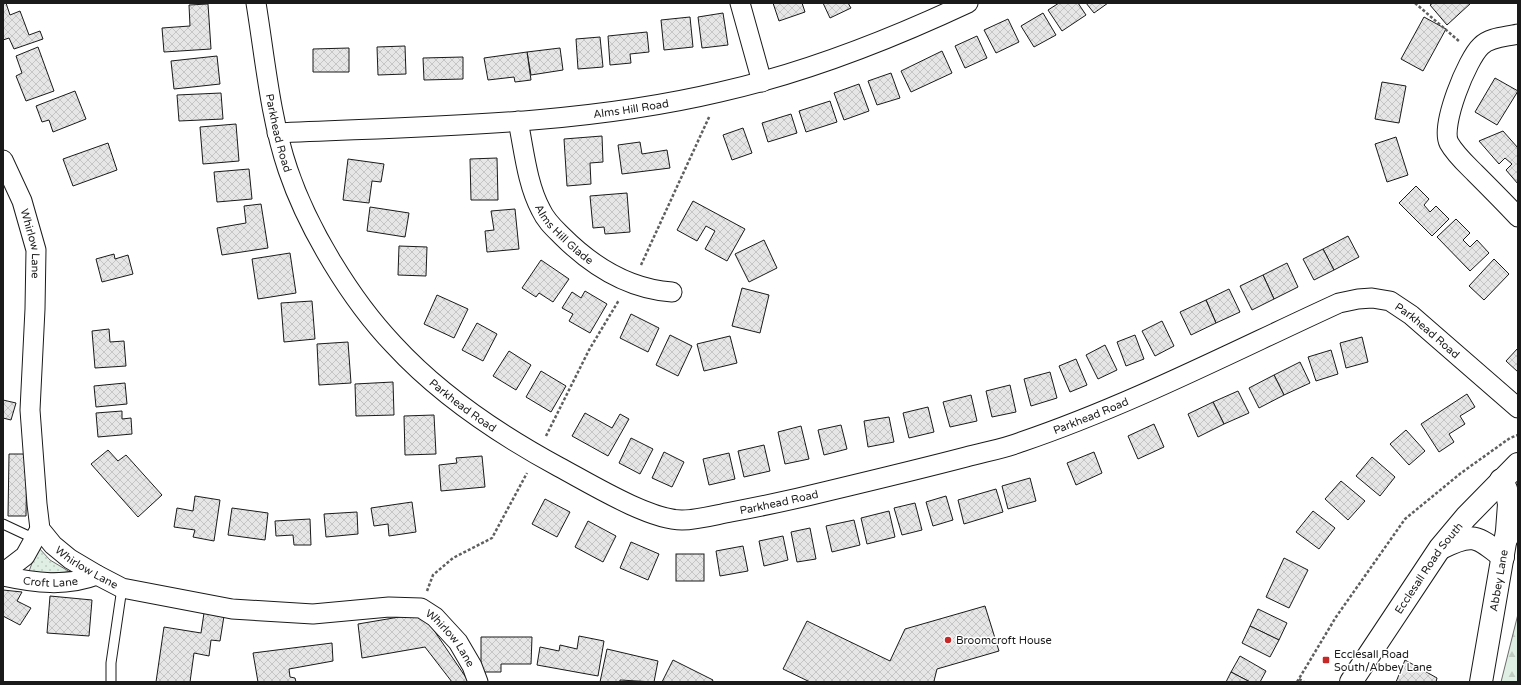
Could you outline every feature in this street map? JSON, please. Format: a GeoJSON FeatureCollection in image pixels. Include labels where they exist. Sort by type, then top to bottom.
{"type":"FeatureCollection","features":[{"type":"Feature","properties":{"kind":"main road","name":"Ecclesall Road South"},"geometry":{"type":"LineString","coordinates":[[1351,682],[1440,548],[1500,480],[1518,464]]}},
{"type":"Feature","properties":{"kind":"main road","name":"Abbey Lane"},"geometry":{"type":"LineString","coordinates":[[1481,682],[1505,548],[1509,504],[1506,489],[1500,480]]}},
{"type":"Feature","properties":{"kind":"main road"},"geometry":{"type":"LineString","coordinates":[[1440,548],[1459,539],[1473,537],[1487,544],[1505,548],[1518,518]]}},
{"type":"Feature","properties":{"kind":"street","name":"Parkhead Road"},"geometry":{"type":"LineString","coordinates":[[256,3],[277,133],[288,171],[299,198],[328,255],[358,300],[393,345],[438,386],[481,419],[537,455],[594,486],[648,512],[673,519],[684,520],[706,517],[780,502],[1016,444],[1090,417],[1339,304],[1358,299],[1372,298],[1390,301],[1411,315],[1518,408]]}},
{"type":"Feature","properties":{"kind":"street"},"geometry":{"type":"LineString","coordinates":[[740,3],[762,82]]}},
{"type":"Feature","properties":{"kind":"street","name":"Alms Hill Road"},"geometry":{"type":"LineString","coordinates":[[277,133],[518,121],[593,113],[720,93],[762,82],[845,54],[925,23],[968,3]]}},
{"type":"Feature","properties":{"kind":"street"},"geometry":{"type":"LineString","coordinates":[[1518,34],[1492,40],[1481,45],[1474,54],[1450,114],[1447,128],[1448,142],[1462,159],[1518,217]]}},
{"type":"Feature","properties":{"kind":"street","name":"Alms Hill Glade"},"geometry":{"type":"LineString","coordinates":[[518,121],[532,188],[541,210],[549,224],[595,265],[615,276],[653,291],[672,292]]}},
{"type":"Feature","properties":{"kind":"street","name":"Whirlow Lane"},"geometry":{"type":"LineString","coordinates":[[3,160],[22,201],[36,250],[30,410],[38,534],[70,559],[122,588],[232,610],[314,614],[389,607],[421,608],[435,617],[458,642],[472,666],[478,682]]}},
{"type":"Feature","properties":{"kind":"street","name":"Croft Lane"},"geometry":{"type":"LineString","coordinates":[[5,570],[25,556],[38,534]]}},
{"type":"Feature","properties":{"kind":"street","name":"Croft Lane"},"geometry":{"type":"LineString","coordinates":[[5,570],[33,583],[80,582],[97,575]]}},
{"type":"Feature","properties":{"kind":"lane"},"geometry":{"type":"LineString","coordinates":[[3,524],[38,534]]}},
{"type":"Feature","properties":{"kind":"lane"},"geometry":{"type":"LineString","coordinates":[[111,682],[111,663],[122,588]]}},
{"type":"Feature","properties":{"kind":"path"},"geometry":{"type":"LineString","coordinates":[[1415,3],[1447,28],[1474,54]]}},
{"type":"Feature","properties":{"kind":"path"},"geometry":{"type":"LineString","coordinates":[[421,608],[432,575],[453,558],[492,538],[537,455],[588,350],[645,259],[720,93]]}},
{"type":"Feature","properties":{"kind":"path"},"geometry":{"type":"LineString","coordinates":[[1297,682],[1336,617],[1405,519],[1461,473],[1510,438],[1518,435]]}},
{"type":"Feature","properties":{"kind":"path"},"geometry":{"type":"LineString","coordinates":[[1299,679],[1304,682]]}},
{"type":"Feature","properties":{"kind":"green space"},"geometry":{"type":"Polygon","coordinates":[[[38,547],[50,560],[70,572],[28,574],[38,547]]]}},
{"type":"Feature","properties":{"kind":"green space"},"geometry":{"type":"Polygon","coordinates":[[[1518,614],[1518,682],[1501,682],[1518,614]]]}},
{"type":"Feature","properties":{"kind":"building"},"geometry":{"type":"Polygon","coordinates":[[[3,3],[6,3],[10,15],[20,11],[29,35],[40,31],[43,39],[14,49],[9,38],[3,40],[3,3]]]}},
{"type":"Feature","properties":{"kind":"building"},"geometry":{"type":"Polygon","coordinates":[[[773,3],[802,3],[805,12],[779,21],[773,3]]]}},
{"type":"Feature","properties":{"kind":"building"},"geometry":{"type":"Polygon","coordinates":[[[823,3],[848,3],[851,8],[830,18],[823,3]]]}},
{"type":"Feature","properties":{"kind":"building"},"geometry":{"type":"Polygon","coordinates":[[[1059,3],[1078,3],[1086,15],[1062,31],[1048,10],[1059,3]]]}},
{"type":"Feature","properties":{"kind":"building"},"geometry":{"type":"Polygon","coordinates":[[[1086,3],[1108,3],[1094,13],[1086,3]]]}},
{"type":"Feature","properties":{"kind":"building"},"geometry":{"type":"Polygon","coordinates":[[[1433,3],[1471,3],[1447,25],[1430,5],[1433,3]]]}},
{"type":"Feature","properties":{"kind":"building"},"geometry":{"type":"Polygon","coordinates":[[[208,4],[211,49],[164,52],[162,28],[190,26],[189,5],[208,4]]]}},
{"type":"Feature","properties":{"kind":"building"},"geometry":{"type":"Polygon","coordinates":[[[723,13],[728,45],[702,48],[698,17],[723,13]]]}},
{"type":"Feature","properties":{"kind":"building"},"geometry":{"type":"Polygon","coordinates":[[[1043,13],[1056,35],[1034,47],[1021,26],[1043,13]]]}},
{"type":"Feature","properties":{"kind":"building"},"geometry":{"type":"Polygon","coordinates":[[[690,17],[693,47],[664,50],[661,20],[690,17]]]}},
{"type":"Feature","properties":{"kind":"building"},"geometry":{"type":"Polygon","coordinates":[[[1424,17],[1446,29],[1423,71],[1401,59],[1424,17]]]}},
{"type":"Feature","properties":{"kind":"building"},"geometry":{"type":"Polygon","coordinates":[[[1008,19],[1019,42],[996,53],[984,30],[1008,19]]]}},
{"type":"Feature","properties":{"kind":"building"},"geometry":{"type":"Polygon","coordinates":[[[647,32],[649,52],[630,54],[631,63],[610,65],[608,36],[647,32]]]}},
{"type":"Feature","properties":{"kind":"building"},"geometry":{"type":"Polygon","coordinates":[[[977,36],[987,58],[965,68],[955,46],[977,36]]]}},
{"type":"Feature","properties":{"kind":"building"},"geometry":{"type":"Polygon","coordinates":[[[600,37],[603,67],[578,69],[576,39],[600,37]]]}},
{"type":"Feature","properties":{"kind":"building"},"geometry":{"type":"Polygon","coordinates":[[[405,46],[406,74],[378,75],[377,47],[405,46]]]}},
{"type":"Feature","properties":{"kind":"building"},"geometry":{"type":"Polygon","coordinates":[[[38,47],[54,91],[26,101],[16,76],[22,73],[16,56],[38,47]]]}},
{"type":"Feature","properties":{"kind":"building"},"geometry":{"type":"Polygon","coordinates":[[[349,48],[349,72],[313,72],[313,49],[349,48]]]}},
{"type":"Feature","properties":{"kind":"building"},"geometry":{"type":"Polygon","coordinates":[[[560,48],[563,70],[531,75],[527,52],[560,48]]]}},
{"type":"Feature","properties":{"kind":"building"},"geometry":{"type":"Polygon","coordinates":[[[942,51],[952,73],[911,92],[901,71],[942,51]]]}},
{"type":"Feature","properties":{"kind":"building"},"geometry":{"type":"Polygon","coordinates":[[[527,52],[531,80],[515,82],[514,77],[488,80],[484,58],[527,52]]]}},
{"type":"Feature","properties":{"kind":"building"},"geometry":{"type":"Polygon","coordinates":[[[217,56],[220,84],[174,89],[171,61],[217,56]]]}},
{"type":"Feature","properties":{"kind":"building"},"geometry":{"type":"Polygon","coordinates":[[[463,57],[463,79],[424,80],[423,58],[463,57]]]}},
{"type":"Feature","properties":{"kind":"building"},"geometry":{"type":"Polygon","coordinates":[[[891,73],[900,98],[877,105],[868,81],[891,73]]]}},
{"type":"Feature","properties":{"kind":"building"},"geometry":{"type":"Polygon","coordinates":[[[1495,78],[1518,91],[1497,125],[1475,112],[1495,78]]]}},
{"type":"Feature","properties":{"kind":"building"},"geometry":{"type":"Polygon","coordinates":[[[1382,82],[1406,86],[1399,123],[1375,119],[1382,82]]]}},
{"type":"Feature","properties":{"kind":"building"},"geometry":{"type":"Polygon","coordinates":[[[859,84],[869,111],[844,120],[834,93],[859,84]]]}},
{"type":"Feature","properties":{"kind":"building"},"geometry":{"type":"Polygon","coordinates":[[[75,91],[86,119],[53,132],[49,120],[42,122],[36,106],[75,91]]]}},
{"type":"Feature","properties":{"kind":"building"},"geometry":{"type":"Polygon","coordinates":[[[221,93],[223,119],[179,121],[177,95],[221,93]]]}},
{"type":"Feature","properties":{"kind":"building"},"geometry":{"type":"Polygon","coordinates":[[[830,101],[837,122],[806,132],[799,111],[830,101]]]}},
{"type":"Feature","properties":{"kind":"building"},"geometry":{"type":"Polygon","coordinates":[[[791,114],[797,133],[768,142],[762,123],[791,114]]]}},
{"type":"Feature","properties":{"kind":"building"},"geometry":{"type":"Polygon","coordinates":[[[236,124],[239,161],[203,164],[200,127],[236,124]]]}},
{"type":"Feature","properties":{"kind":"building"},"geometry":{"type":"Polygon","coordinates":[[[743,128],[752,153],[732,160],[723,135],[743,128]]]}},
{"type":"Feature","properties":{"kind":"building"},"geometry":{"type":"Polygon","coordinates":[[[1503,131],[1518,148],[1518,184],[1506,170],[1512,164],[1505,158],[1499,164],[1479,141],[1503,131]]]}},
{"type":"Feature","properties":{"kind":"building"},"geometry":{"type":"Polygon","coordinates":[[[602,136],[603,162],[590,163],[591,184],[567,186],[564,139],[602,136]]]}},
{"type":"Feature","properties":{"kind":"building"},"geometry":{"type":"Polygon","coordinates":[[[1396,137],[1408,175],[1387,182],[1375,144],[1396,137]]]}},
{"type":"Feature","properties":{"kind":"building"},"geometry":{"type":"Polygon","coordinates":[[[640,142],[642,154],[667,150],[670,168],[622,174],[618,145],[640,142]]]}},
{"type":"Feature","properties":{"kind":"building"},"geometry":{"type":"Polygon","coordinates":[[[108,143],[117,170],[73,186],[63,159],[108,143]]]}},
{"type":"Feature","properties":{"kind":"building"},"geometry":{"type":"Polygon","coordinates":[[[497,158],[498,200],[471,200],[470,159],[497,158]]]}},
{"type":"Feature","properties":{"kind":"building"},"geometry":{"type":"Polygon","coordinates":[[[348,159],[384,164],[381,182],[372,181],[369,203],[343,200],[348,159]]]}},
{"type":"Feature","properties":{"kind":"building"},"geometry":{"type":"Polygon","coordinates":[[[249,169],[252,199],[217,202],[214,172],[249,169]]]}},
{"type":"Feature","properties":{"kind":"building"},"geometry":{"type":"Polygon","coordinates":[[[1416,186],[1429,199],[1424,205],[1430,212],[1436,206],[1449,219],[1432,236],[1399,203],[1416,186]]]}},
{"type":"Feature","properties":{"kind":"building"},"geometry":{"type":"Polygon","coordinates":[[[627,193],[630,232],[605,234],[604,227],[593,228],[590,196],[627,193]]]}},
{"type":"Feature","properties":{"kind":"building"},"geometry":{"type":"Polygon","coordinates":[[[693,201],[745,229],[727,261],[705,249],[715,231],[706,226],[697,241],[677,230],[693,201]]]}},
{"type":"Feature","properties":{"kind":"building"},"geometry":{"type":"Polygon","coordinates":[[[261,204],[268,248],[222,255],[217,228],[246,223],[244,206],[261,204]]]}},
{"type":"Feature","properties":{"kind":"building"},"geometry":{"type":"Polygon","coordinates":[[[370,207],[409,213],[405,237],[367,231],[370,207]]]}},
{"type":"Feature","properties":{"kind":"building"},"geometry":{"type":"Polygon","coordinates":[[[515,209],[519,249],[487,252],[485,231],[494,230],[491,211],[515,209]]]}},
{"type":"Feature","properties":{"kind":"building"},"geometry":{"type":"Polygon","coordinates":[[[1456,219],[1470,233],[1463,240],[1470,247],[1477,240],[1489,253],[1470,271],[1437,237],[1456,219]]]}},
{"type":"Feature","properties":{"kind":"building"},"geometry":{"type":"Polygon","coordinates":[[[1348,236],[1359,257],[1334,270],[1323,249],[1348,236]]]}},
{"type":"Feature","properties":{"kind":"building"},"geometry":{"type":"Polygon","coordinates":[[[764,240],[777,268],[749,282],[735,254],[764,240]]]}},
{"type":"Feature","properties":{"kind":"building"},"geometry":{"type":"Polygon","coordinates":[[[399,246],[427,247],[426,276],[398,275],[399,246]]]}},
{"type":"Feature","properties":{"kind":"building"},"geometry":{"type":"Polygon","coordinates":[[[1323,249],[1334,270],[1314,280],[1303,259],[1323,249]]]}},
{"type":"Feature","properties":{"kind":"building"},"geometry":{"type":"Polygon","coordinates":[[[290,253],[296,293],[258,299],[252,259],[290,253]]]}},
{"type":"Feature","properties":{"kind":"building"},"geometry":{"type":"Polygon","coordinates":[[[114,254],[115,259],[128,255],[133,274],[102,282],[96,259],[114,254]]]}},
{"type":"Feature","properties":{"kind":"building"},"geometry":{"type":"Polygon","coordinates":[[[1494,259],[1509,274],[1484,300],[1469,286],[1494,259]]]}},
{"type":"Feature","properties":{"kind":"building"},"geometry":{"type":"Polygon","coordinates":[[[541,260],[569,279],[553,302],[539,293],[536,297],[522,288],[541,260]]]}},
{"type":"Feature","properties":{"kind":"building"},"geometry":{"type":"Polygon","coordinates":[[[1287,263],[1298,287],[1274,299],[1263,275],[1287,263]]]}},
{"type":"Feature","properties":{"kind":"building"},"geometry":{"type":"Polygon","coordinates":[[[1263,275],[1274,299],[1252,310],[1240,286],[1263,275]]]}},
{"type":"Feature","properties":{"kind":"building"},"geometry":{"type":"Polygon","coordinates":[[[742,288],[769,295],[760,333],[732,326],[742,288]]]}},
{"type":"Feature","properties":{"kind":"building"},"geometry":{"type":"Polygon","coordinates":[[[1229,289],[1240,312],[1216,323],[1206,300],[1229,289]]]}},
{"type":"Feature","properties":{"kind":"building"},"geometry":{"type":"Polygon","coordinates":[[[585,291],[607,304],[590,333],[569,321],[573,314],[562,308],[572,292],[581,298],[585,291]]]}},
{"type":"Feature","properties":{"kind":"building"},"geometry":{"type":"Polygon","coordinates":[[[437,295],[468,309],[454,338],[424,324],[437,295]]]}},
{"type":"Feature","properties":{"kind":"building"},"geometry":{"type":"Polygon","coordinates":[[[1206,300],[1216,323],[1191,335],[1180,312],[1206,300]]]}},
{"type":"Feature","properties":{"kind":"building"},"geometry":{"type":"Polygon","coordinates":[[[312,301],[315,339],[284,342],[281,303],[312,301]]]}},
{"type":"Feature","properties":{"kind":"building"},"geometry":{"type":"Polygon","coordinates":[[[631,314],[659,328],[648,352],[620,338],[631,314]]]}},
{"type":"Feature","properties":{"kind":"building"},"geometry":{"type":"Polygon","coordinates":[[[1162,321],[1174,346],[1155,356],[1142,331],[1162,321]]]}},
{"type":"Feature","properties":{"kind":"building"},"geometry":{"type":"Polygon","coordinates":[[[477,323],[497,334],[483,361],[462,350],[477,323]]]}},
{"type":"Feature","properties":{"kind":"building"},"geometry":{"type":"Polygon","coordinates":[[[109,329],[110,342],[124,341],[126,366],[95,368],[92,331],[109,329]]]}},
{"type":"Feature","properties":{"kind":"building"},"geometry":{"type":"Polygon","coordinates":[[[670,335],[692,346],[678,376],[656,365],[670,335]]]}},
{"type":"Feature","properties":{"kind":"building"},"geometry":{"type":"Polygon","coordinates":[[[1135,335],[1144,359],[1126,366],[1117,342],[1135,335]]]}},
{"type":"Feature","properties":{"kind":"building"},"geometry":{"type":"Polygon","coordinates":[[[730,336],[737,363],[704,371],[697,344],[730,336]]]}},
{"type":"Feature","properties":{"kind":"building"},"geometry":{"type":"Polygon","coordinates":[[[1362,337],[1368,362],[1346,368],[1340,343],[1362,337]]]}},
{"type":"Feature","properties":{"kind":"building"},"geometry":{"type":"Polygon","coordinates":[[[348,342],[351,383],[319,385],[317,344],[348,342]]]}},
{"type":"Feature","properties":{"kind":"building"},"geometry":{"type":"Polygon","coordinates":[[[1105,345],[1117,370],[1098,379],[1086,355],[1105,345]]]}},
{"type":"Feature","properties":{"kind":"building"},"geometry":{"type":"Polygon","coordinates":[[[1518,348],[1518,372],[1506,361],[1518,348]]]}},
{"type":"Feature","properties":{"kind":"building"},"geometry":{"type":"Polygon","coordinates":[[[1331,350],[1338,374],[1316,381],[1308,357],[1331,350]]]}},
{"type":"Feature","properties":{"kind":"building"},"geometry":{"type":"Polygon","coordinates":[[[509,351],[531,365],[516,390],[493,376],[509,351]]]}},
{"type":"Feature","properties":{"kind":"building"},"geometry":{"type":"Polygon","coordinates":[[[1076,359],[1087,385],[1070,392],[1059,366],[1076,359]]]}},
{"type":"Feature","properties":{"kind":"building"},"geometry":{"type":"Polygon","coordinates":[[[1300,362],[1310,383],[1284,395],[1274,375],[1300,362]]]}},
{"type":"Feature","properties":{"kind":"building"},"geometry":{"type":"Polygon","coordinates":[[[541,371],[566,386],[551,412],[526,397],[541,371]]]}},
{"type":"Feature","properties":{"kind":"building"},"geometry":{"type":"Polygon","coordinates":[[[1050,372],[1057,398],[1031,406],[1024,379],[1050,372]]]}},
{"type":"Feature","properties":{"kind":"building"},"geometry":{"type":"Polygon","coordinates":[[[1274,375],[1284,395],[1259,408],[1249,388],[1274,375]]]}},
{"type":"Feature","properties":{"kind":"building"},"geometry":{"type":"Polygon","coordinates":[[[393,382],[394,415],[356,416],[355,384],[393,382]]]}},
{"type":"Feature","properties":{"kind":"building"},"geometry":{"type":"Polygon","coordinates":[[[125,383],[127,404],[96,407],[94,386],[125,383]]]}},
{"type":"Feature","properties":{"kind":"building"},"geometry":{"type":"Polygon","coordinates":[[[1010,385],[1016,412],[992,417],[986,391],[1010,385]]]}},
{"type":"Feature","properties":{"kind":"building"},"geometry":{"type":"Polygon","coordinates":[[[1238,391],[1249,413],[1224,424],[1213,402],[1238,391]]]}},
{"type":"Feature","properties":{"kind":"building"},"geometry":{"type":"Polygon","coordinates":[[[1467,394],[1475,407],[1460,416],[1465,424],[1449,434],[1454,442],[1439,452],[1421,424],[1467,394]]]}},
{"type":"Feature","properties":{"kind":"building"},"geometry":{"type":"Polygon","coordinates":[[[971,395],[977,421],[950,427],[943,402],[971,395]]]}},
{"type":"Feature","properties":{"kind":"building"},"geometry":{"type":"Polygon","coordinates":[[[3,400],[16,403],[11,420],[3,418],[3,400]]]}},
{"type":"Feature","properties":{"kind":"building"},"geometry":{"type":"Polygon","coordinates":[[[1213,402],[1224,424],[1198,437],[1188,414],[1213,402]]]}},
{"type":"Feature","properties":{"kind":"building"},"geometry":{"type":"Polygon","coordinates":[[[928,407],[934,432],[909,438],[903,413],[928,407]]]}},
{"type":"Feature","properties":{"kind":"building"},"geometry":{"type":"Polygon","coordinates":[[[122,411],[122,419],[131,418],[132,434],[98,437],[96,413],[122,411]]]}},
{"type":"Feature","properties":{"kind":"building"},"geometry":{"type":"Polygon","coordinates":[[[585,413],[612,428],[620,414],[629,419],[608,456],[572,436],[585,413]]]}},
{"type":"Feature","properties":{"kind":"building"},"geometry":{"type":"Polygon","coordinates":[[[434,415],[436,454],[405,455],[404,416],[434,415]]]}},
{"type":"Feature","properties":{"kind":"building"},"geometry":{"type":"Polygon","coordinates":[[[889,417],[894,442],[868,447],[864,421],[889,417]]]}},
{"type":"Feature","properties":{"kind":"building"},"geometry":{"type":"Polygon","coordinates":[[[1154,424],[1164,447],[1138,459],[1128,436],[1154,424]]]}},
{"type":"Feature","properties":{"kind":"building"},"geometry":{"type":"Polygon","coordinates":[[[841,425],[847,449],[824,455],[818,430],[841,425]]]}},
{"type":"Feature","properties":{"kind":"building"},"geometry":{"type":"Polygon","coordinates":[[[801,426],[809,459],[785,464],[778,432],[801,426]]]}},
{"type":"Feature","properties":{"kind":"building"},"geometry":{"type":"Polygon","coordinates":[[[1406,430],[1425,451],[1409,465],[1390,444],[1406,430]]]}},
{"type":"Feature","properties":{"kind":"building"},"geometry":{"type":"Polygon","coordinates":[[[631,438],[653,449],[640,474],[619,463],[631,438]]]}},
{"type":"Feature","properties":{"kind":"building"},"geometry":{"type":"Polygon","coordinates":[[[764,445],[770,471],[744,477],[738,451],[764,445]]]}},
{"type":"Feature","properties":{"kind":"building"},"geometry":{"type":"Polygon","coordinates":[[[108,450],[118,461],[126,455],[162,495],[138,517],[91,464],[108,450]]]}},
{"type":"Feature","properties":{"kind":"building"},"geometry":{"type":"Polygon","coordinates":[[[664,452],[684,462],[672,487],[652,478],[664,452]]]}},
{"type":"Feature","properties":{"kind":"building"},"geometry":{"type":"Polygon","coordinates":[[[1094,452],[1102,473],[1076,485],[1067,463],[1094,452]]]}},
{"type":"Feature","properties":{"kind":"building"},"geometry":{"type":"Polygon","coordinates":[[[729,453],[735,479],[709,485],[703,459],[729,453]]]}},
{"type":"Feature","properties":{"kind":"building"},"geometry":{"type":"Polygon","coordinates":[[[9,454],[27,454],[26,516],[8,516],[9,454]]]}},
{"type":"Feature","properties":{"kind":"building"},"geometry":{"type":"Polygon","coordinates":[[[482,456],[485,487],[441,491],[439,465],[457,463],[456,458],[482,456]]]}},
{"type":"Feature","properties":{"kind":"building"},"geometry":{"type":"Polygon","coordinates":[[[1372,457],[1395,477],[1380,496],[1356,476],[1372,457]]]}},
{"type":"Feature","properties":{"kind":"building"},"geometry":{"type":"Polygon","coordinates":[[[1030,478],[1036,501],[1008,509],[1002,486],[1030,478]]]}},
{"type":"Feature","properties":{"kind":"building"},"geometry":{"type":"Polygon","coordinates":[[[1341,481],[1365,501],[1348,520],[1325,499],[1341,481]]]}},
{"type":"Feature","properties":{"kind":"building"},"geometry":{"type":"Polygon","coordinates":[[[996,489],[1003,512],[964,524],[958,500],[996,489]]]}},
{"type":"Feature","properties":{"kind":"building"},"geometry":{"type":"Polygon","coordinates":[[[195,496],[220,500],[214,541],[193,537],[195,530],[174,527],[177,508],[193,511],[195,496]]]}},
{"type":"Feature","properties":{"kind":"building"},"geometry":{"type":"Polygon","coordinates":[[[946,496],[953,520],[933,526],[926,502],[946,496]]]}},
{"type":"Feature","properties":{"kind":"building"},"geometry":{"type":"Polygon","coordinates":[[[545,499],[570,512],[557,537],[532,524],[545,499]]]}},
{"type":"Feature","properties":{"kind":"building"},"geometry":{"type":"Polygon","coordinates":[[[412,502],[416,532],[389,536],[388,524],[374,526],[371,508],[412,502]]]}},
{"type":"Feature","properties":{"kind":"building"},"geometry":{"type":"Polygon","coordinates":[[[915,503],[922,530],[902,535],[894,508],[915,503]]]}},
{"type":"Feature","properties":{"kind":"building"},"geometry":{"type":"Polygon","coordinates":[[[232,508],[268,513],[265,540],[228,535],[232,508]]]}},
{"type":"Feature","properties":{"kind":"building"},"geometry":{"type":"Polygon","coordinates":[[[889,511],[895,537],[867,544],[861,518],[889,511]]]}},
{"type":"Feature","properties":{"kind":"building"},"geometry":{"type":"Polygon","coordinates":[[[1313,511],[1335,528],[1319,549],[1296,532],[1313,511]]]}},
{"type":"Feature","properties":{"kind":"building"},"geometry":{"type":"Polygon","coordinates":[[[357,512],[358,534],[326,537],[324,514],[357,512]]]}},
{"type":"Feature","properties":{"kind":"building"},"geometry":{"type":"Polygon","coordinates":[[[310,519],[311,545],[294,545],[293,535],[276,536],[275,521],[310,519]]]}},
{"type":"Feature","properties":{"kind":"building"},"geometry":{"type":"Polygon","coordinates":[[[854,520],[860,545],[832,552],[826,526],[854,520]]]}},
{"type":"Feature","properties":{"kind":"building"},"geometry":{"type":"Polygon","coordinates":[[[588,521],[616,536],[603,562],[575,547],[588,521]]]}},
{"type":"Feature","properties":{"kind":"building"},"geometry":{"type":"Polygon","coordinates":[[[810,528],[816,559],[797,562],[791,532],[810,528]]]}},
{"type":"Feature","properties":{"kind":"building"},"geometry":{"type":"Polygon","coordinates":[[[783,536],[788,560],[764,566],[759,541],[783,536]]]}},
{"type":"Feature","properties":{"kind":"building"},"geometry":{"type":"Polygon","coordinates":[[[631,542],[659,554],[648,580],[620,568],[631,542]]]}},
{"type":"Feature","properties":{"kind":"building"},"geometry":{"type":"Polygon","coordinates":[[[743,546],[748,571],[720,576],[716,551],[743,546]]]}},
{"type":"Feature","properties":{"kind":"building"},"geometry":{"type":"Polygon","coordinates":[[[676,554],[704,554],[704,581],[676,581],[676,554]]]}},
{"type":"Feature","properties":{"kind":"building"},"geometry":{"type":"Polygon","coordinates":[[[1284,558],[1308,570],[1289,608],[1266,597],[1284,558]]]}},
{"type":"Feature","properties":{"kind":"building"},"geometry":{"type":"Polygon","coordinates":[[[3,590],[22,592],[17,601],[31,608],[20,625],[3,616],[3,590]]]}},
{"type":"Feature","properties":{"kind":"building"},"geometry":{"type":"Polygon","coordinates":[[[50,596],[92,600],[89,636],[47,633],[50,596]]]}},
{"type":"Feature","properties":{"kind":"building","name":"Broomcroft House"},"geometry":{"type":"Polygon","coordinates":[[[985,606],[999,651],[937,669],[934,681],[936,682],[810,682],[783,669],[807,621],[890,661],[905,629],[985,606]]]}},
{"type":"Feature","properties":{"kind":"building"},"geometry":{"type":"Polygon","coordinates":[[[1258,609],[1287,623],[1279,640],[1250,626],[1258,609]]]}},
{"type":"Feature","properties":{"kind":"building"},"geometry":{"type":"Polygon","coordinates":[[[204,613],[224,616],[220,641],[211,640],[209,656],[194,653],[190,682],[156,682],[164,627],[201,633],[204,613]]]}},
{"type":"Feature","properties":{"kind":"building"},"geometry":{"type":"Polygon","coordinates":[[[411,615],[424,620],[431,626],[469,682],[452,682],[425,647],[362,658],[358,624],[411,615]]]}},
{"type":"Feature","properties":{"kind":"building"},"geometry":{"type":"Polygon","coordinates":[[[1250,626],[1279,640],[1270,657],[1242,643],[1250,626]]]}},
{"type":"Feature","properties":{"kind":"building"},"geometry":{"type":"Polygon","coordinates":[[[579,636],[604,641],[598,676],[537,665],[540,647],[559,651],[560,645],[577,649],[579,636]]]}},
{"type":"Feature","properties":{"kind":"building"},"geometry":{"type":"Polygon","coordinates":[[[481,637],[532,637],[531,664],[501,664],[501,672],[481,672],[481,637]]]}},
{"type":"Feature","properties":{"kind":"building"},"geometry":{"type":"Polygon","coordinates":[[[332,643],[333,661],[289,669],[290,677],[295,678],[296,682],[258,682],[253,653],[332,643]]]}},
{"type":"Feature","properties":{"kind":"building"},"geometry":{"type":"Polygon","coordinates":[[[607,649],[658,661],[654,682],[620,680],[620,682],[600,682],[607,649]]]}},
{"type":"Feature","properties":{"kind":"building"},"geometry":{"type":"Polygon","coordinates":[[[1240,656],[1266,671],[1260,682],[1250,682],[1231,672],[1240,656]]]}},
{"type":"Feature","properties":{"kind":"building"},"geometry":{"type":"Polygon","coordinates":[[[673,660],[713,680],[712,682],[662,682],[673,660]]]}},
{"type":"Feature","properties":{"kind":"building"},"geometry":{"type":"Polygon","coordinates":[[[1405,660],[1437,678],[1436,682],[1396,682],[1405,660]]]}},
{"type":"Feature","properties":{"kind":"building"},"geometry":{"type":"Polygon","coordinates":[[[1231,672],[1250,682],[1226,682],[1231,672]]]}},
{"type":"Feature","properties":{"kind":"place","name":"Broomcroft House"},"geometry":{"type":"Point","coordinates":[948,640]}},
{"type":"Feature","properties":{"kind":"place","name":"Ecclesall Road South/Abbey Lane"},"geometry":{"type":"Point","coordinates":[1326,660]}}]}
